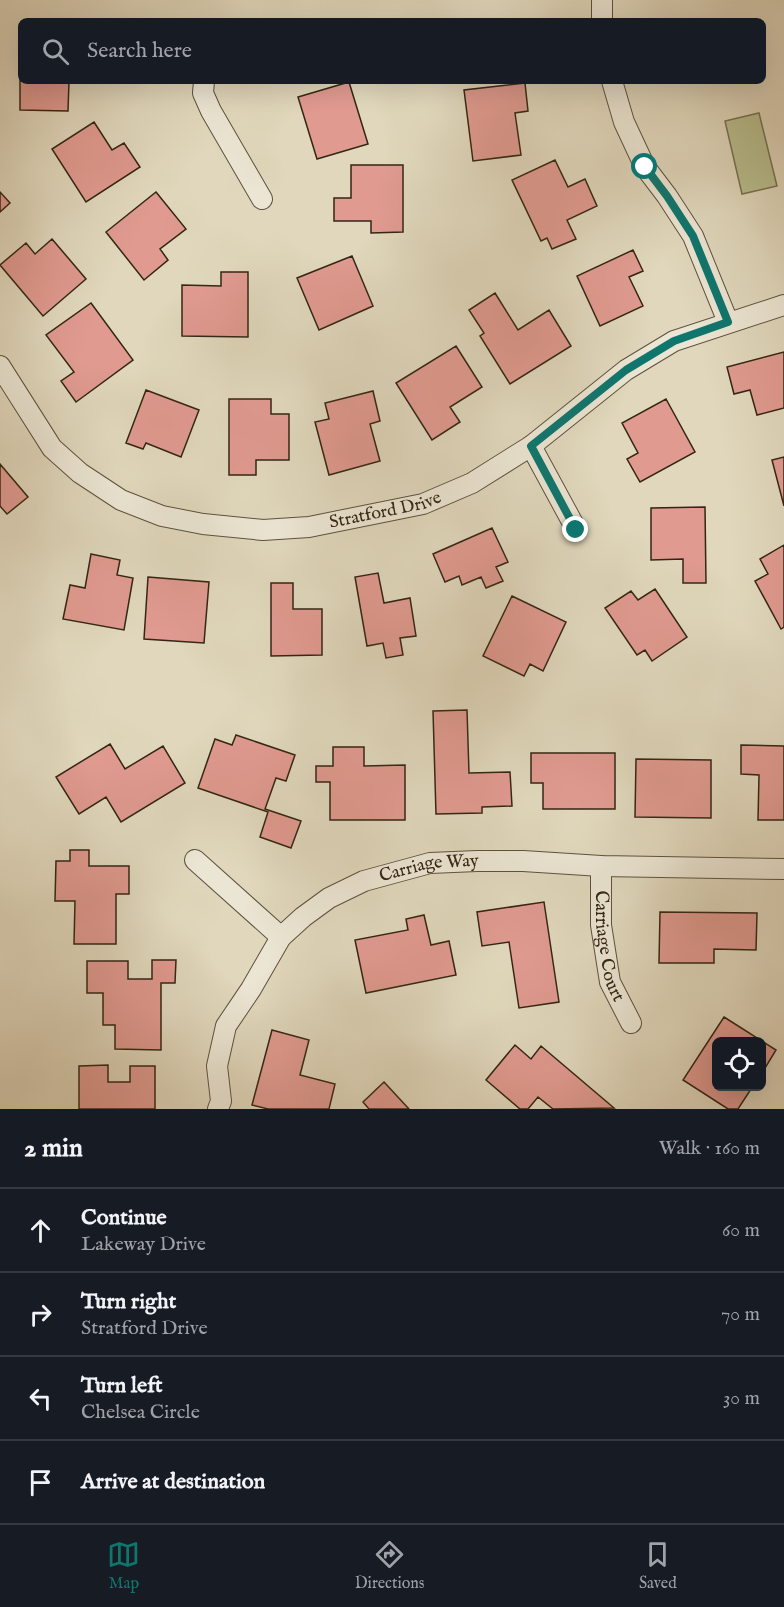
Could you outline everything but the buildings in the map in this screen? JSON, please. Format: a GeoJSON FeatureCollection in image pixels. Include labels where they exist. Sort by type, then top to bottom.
{"type":"FeatureCollection","features":[{"type":"Feature","properties":{"kind":"street"},"geometry":{"type":"LineString","coordinates":[[602,0],[602,18]]}},
{"type":"Feature","properties":{"kind":"street"},"geometry":{"type":"LineString","coordinates":[[204,84],[203,93],[211,111],[262,200]]}},
{"type":"Feature","properties":{"kind":"street"},"geometry":{"type":"LineString","coordinates":[[613,84],[624,122],[645,167],[693,236],[728,322]]}},
{"type":"Feature","properties":{"kind":"street","name":"Stratford Drive"},"geometry":{"type":"LineString","coordinates":[[0,366],[52,448],[80,473],[121,500],[162,516],[203,524],[264,531],[309,527],[423,504],[472,483],[531,446],[626,370],[674,341],[784,305]]}},
{"type":"Feature","properties":{"kind":"street"},"geometry":{"type":"LineString","coordinates":[[531,446],[576,530]]}},
{"type":"Feature","properties":{"kind":"street"},"geometry":{"type":"LineString","coordinates":[[195,860],[281,937]]}},
{"type":"Feature","properties":{"kind":"street","name":"Carriage Way"},"geometry":{"type":"LineString","coordinates":[[218,1109],[221,1101],[217,1066],[226,1026],[251,989],[281,937],[303,917],[338,894],[364,881],[430,862],[523,861],[601,866],[784,869]]}},
{"type":"Feature","properties":{"kind":"street","name":"Carriage Court"},"geometry":{"type":"LineString","coordinates":[[601,866],[601,925],[610,982],[631,1023]]}},
{"type":"Feature","properties":{"kind":"green space"},"geometry":{"type":"Polygon","coordinates":[[[759,113],[777,186],[742,194],[725,121],[759,113]]]}},
{"type":"Feature","properties":{"kind":"route"},"geometry":{"type":"LineString","coordinates":[[576,530],[531,446],[626,370],[674,341],[728,322],[693,236],[645,167]]}}]}
